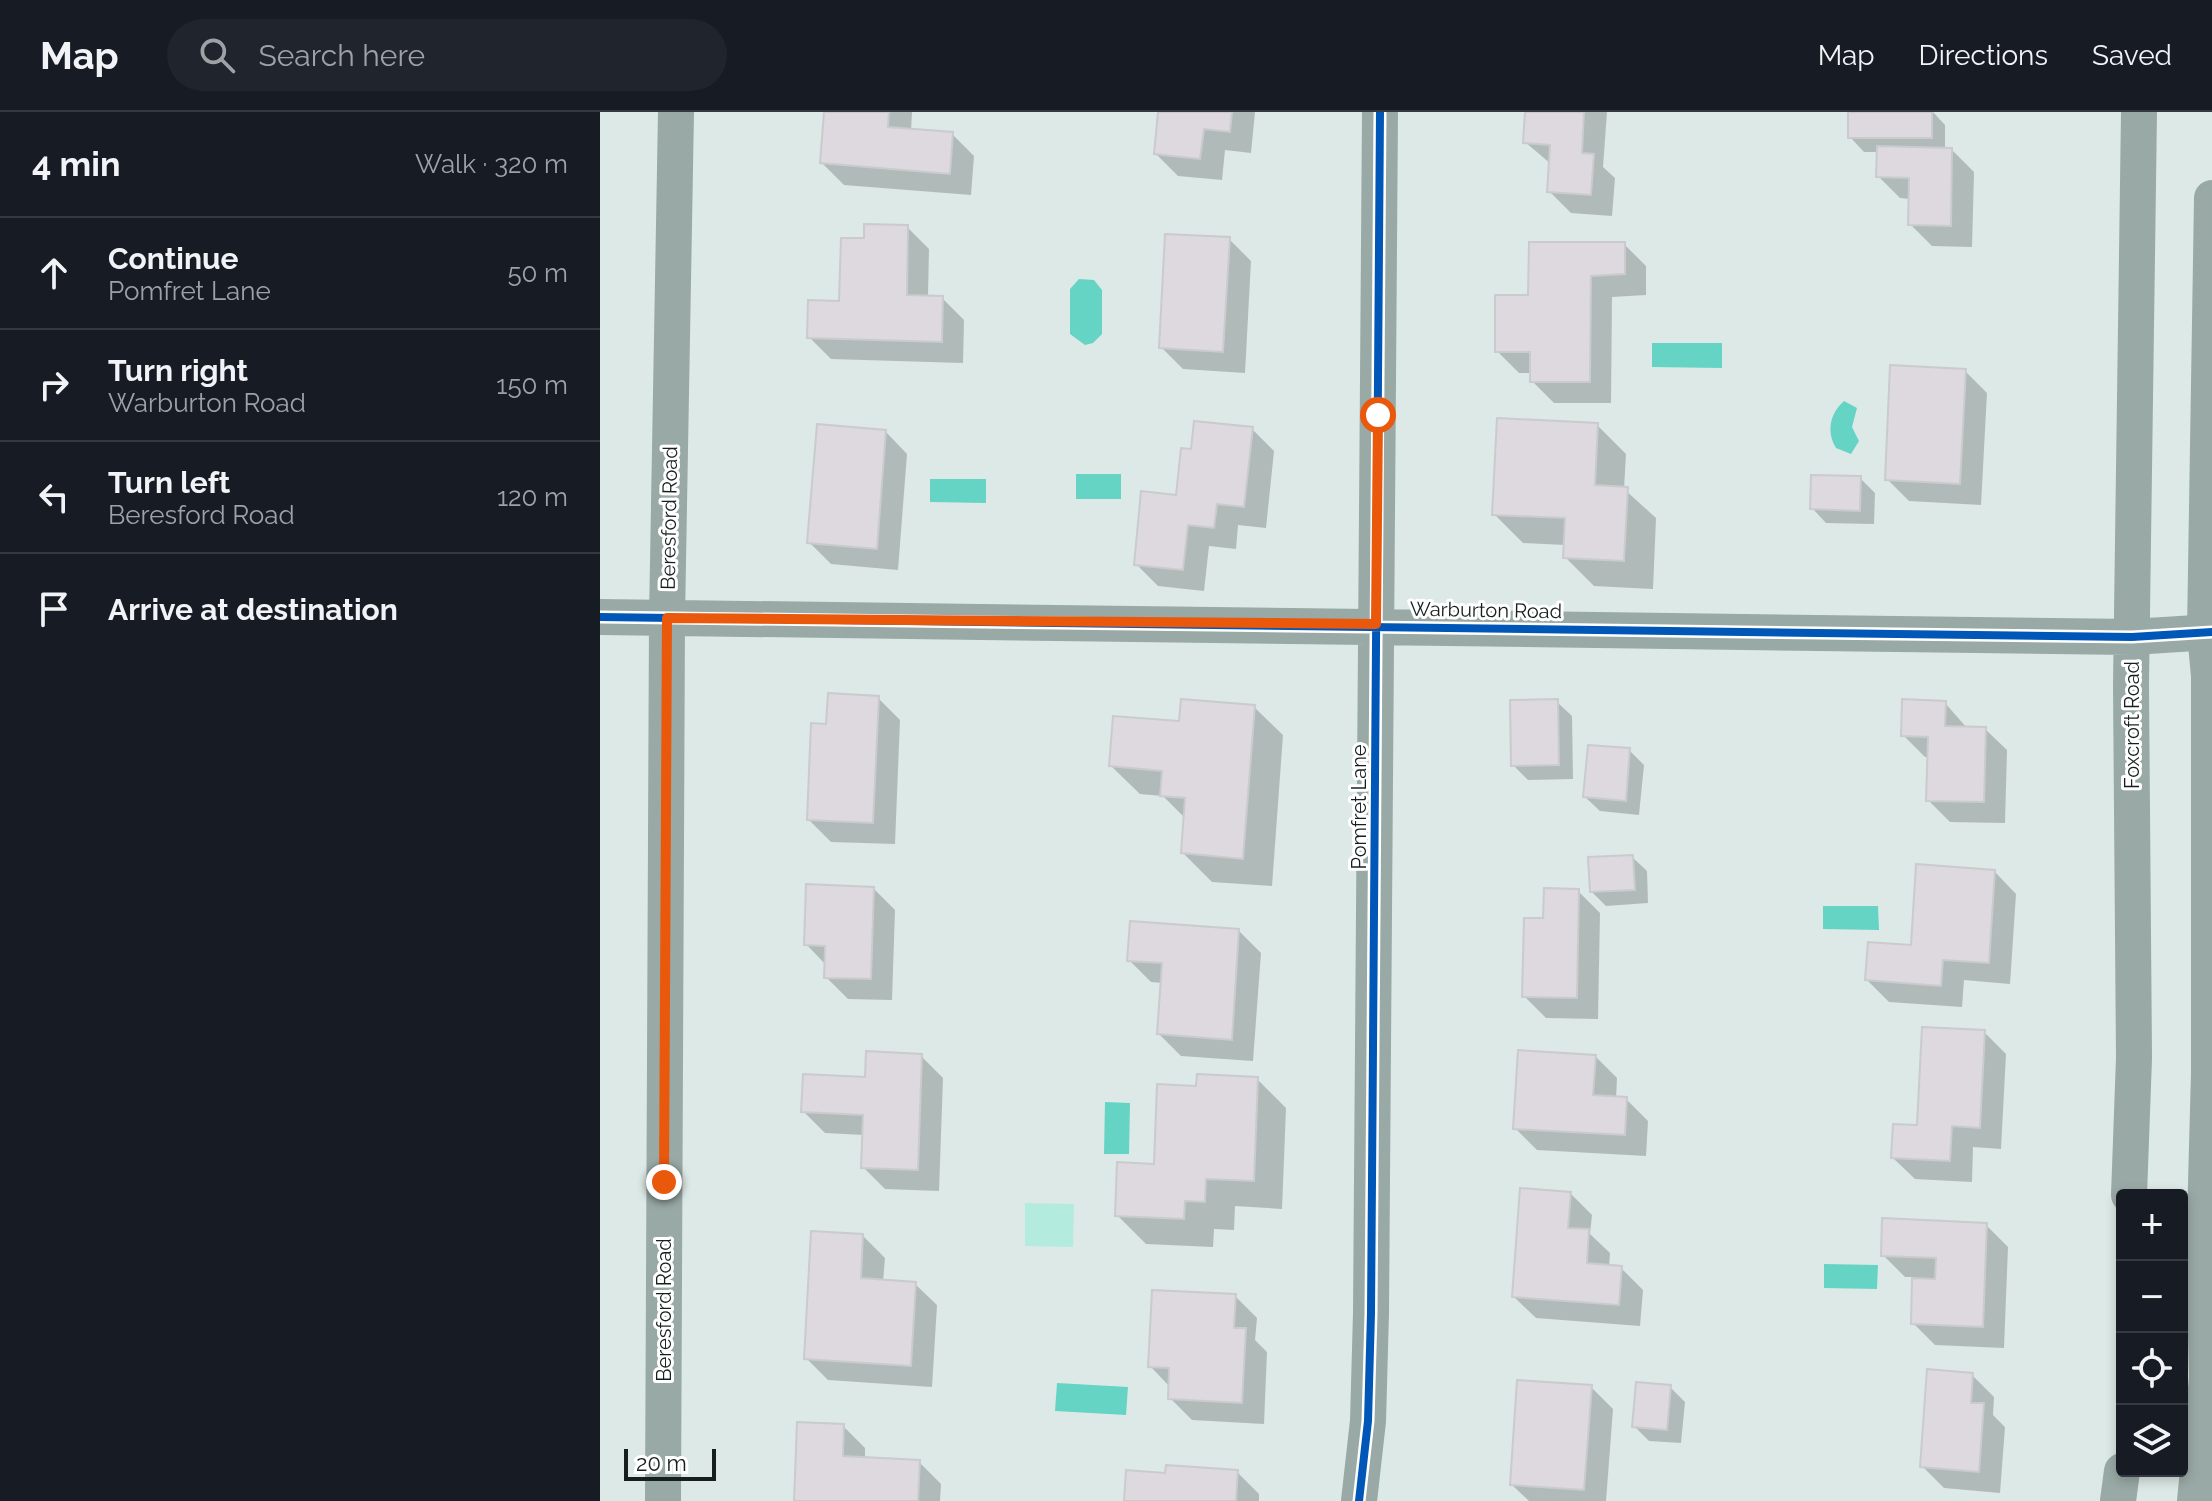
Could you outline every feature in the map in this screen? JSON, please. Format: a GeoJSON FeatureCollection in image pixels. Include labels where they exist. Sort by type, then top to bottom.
{"type":"FeatureCollection","features":[{"type":"Feature","properties":{"kind":"street","name":"Beresford Road"},"geometry":{"type":"LineString","coordinates":[[663,1501],[667,618],[676,112]]}},
{"type":"Feature","properties":{"kind":"street","name":"Pomfret Lane"},"geometry":{"type":"LineString","coordinates":[[1359,1501],[1368,1421],[1370,1347],[1380,112]]}},
{"type":"Feature","properties":{"kind":"street","name":"Foxcroft Road"},"geometry":{"type":"LineString","coordinates":[[2129,1189],[2134,1058],[2132,637],[2139,112]]}},
{"type":"Feature","properties":{"kind":"street"},"geometry":{"type":"LineString","coordinates":[[2195,1501],[2207,1378],[2199,1256],[2209,1073],[2212,198]]}},
{"type":"Feature","properties":{"kind":"street","name":"Warburton Road"},"geometry":{"type":"LineString","coordinates":[[600,617],[1376,624],[2132,637],[2209,633]]}},
{"type":"Feature","properties":{"kind":"street"},"geometry":{"type":"LineString","coordinates":[[2118,1501],[2121,1477]]}},
{"type":"Feature","properties":{"kind":"shaded area"},"geometry":{"type":"Polygon","coordinates":[[[1079,279],[1094,280],[1102,290],[1102,334],[1093,343],[1085,345],[1070,334],[1070,289],[1079,279]]]}},
{"type":"Feature","properties":{"kind":"shaded area"},"geometry":{"type":"Polygon","coordinates":[[[1652,343],[1722,343],[1722,368],[1652,367],[1652,343]]]}},
{"type":"Feature","properties":{"kind":"shaded area"},"geometry":{"type":"Polygon","coordinates":[[[1844,401],[1857,408],[1852,427],[1859,441],[1851,454],[1836,448],[1830,429],[1833,417],[1844,401]]]}},
{"type":"Feature","properties":{"kind":"shaded area"},"geometry":{"type":"Polygon","coordinates":[[[1076,474],[1121,474],[1121,499],[1076,499],[1076,474]]]}},
{"type":"Feature","properties":{"kind":"shaded area"},"geometry":{"type":"Polygon","coordinates":[[[930,479],[986,479],[986,503],[930,502],[930,479]]]}},
{"type":"Feature","properties":{"kind":"shaded area"},"geometry":{"type":"Polygon","coordinates":[[[1823,906],[1878,906],[1879,930],[1823,929],[1823,906]]]}},
{"type":"Feature","properties":{"kind":"shaded area"},"geometry":{"type":"Polygon","coordinates":[[[1105,1102],[1130,1103],[1129,1154],[1104,1154],[1105,1102]]]}},
{"type":"Feature","properties":{"kind":"shaded area"},"geometry":{"type":"Polygon","coordinates":[[[1025,1203],[1074,1204],[1073,1247],[1025,1246],[1025,1203]]]}},
{"type":"Feature","properties":{"kind":"shaded area"},"geometry":{"type":"Polygon","coordinates":[[[1824,1264],[1878,1265],[1877,1289],[1824,1288],[1824,1264]]]}},
{"type":"Feature","properties":{"kind":"shaded area"},"geometry":{"type":"Polygon","coordinates":[[[1057,1383],[1128,1387],[1126,1415],[1055,1411],[1057,1383]]]}},
{"type":"Feature","properties":{"kind":"building"},"geometry":{"type":"Polygon","coordinates":[[[824,112],[889,112],[888,127],[953,132],[950,174],[820,163],[824,112]]]}},
{"type":"Feature","properties":{"kind":"building"},"geometry":{"type":"Polygon","coordinates":[[[1158,112],[1232,112],[1230,132],[1204,129],[1200,159],[1154,154],[1158,112]]]}},
{"type":"Feature","properties":{"kind":"building"},"geometry":{"type":"Polygon","coordinates":[[[1525,112],[1584,112],[1582,153],[1594,154],[1591,195],[1547,192],[1550,145],[1523,143],[1525,112]]]}},
{"type":"Feature","properties":{"kind":"building"},"geometry":{"type":"Polygon","coordinates":[[[1848,112],[1932,112],[1932,138],[1848,138],[1848,112]]]}},
{"type":"Feature","properties":{"kind":"building"},"geometry":{"type":"Polygon","coordinates":[[[1877,146],[1952,148],[1951,226],[1908,225],[1909,178],[1876,177],[1877,146]]]}},
{"type":"Feature","properties":{"kind":"building"},"geometry":{"type":"Polygon","coordinates":[[[864,224],[908,225],[907,295],[943,296],[942,342],[807,338],[808,300],[839,301],[841,238],[864,238],[864,224]]]}},
{"type":"Feature","properties":{"kind":"building"},"geometry":{"type":"Polygon","coordinates":[[[1165,234],[1230,237],[1223,352],[1159,348],[1165,234]]]}},
{"type":"Feature","properties":{"kind":"building"},"geometry":{"type":"Polygon","coordinates":[[[1529,242],[1625,242],[1625,274],[1591,276],[1590,382],[1530,382],[1530,352],[1495,352],[1495,295],[1528,295],[1529,242]]]}},
{"type":"Feature","properties":{"kind":"building"},"geometry":{"type":"Polygon","coordinates":[[[1890,365],[1966,369],[1960,484],[1885,480],[1890,365]]]}},
{"type":"Feature","properties":{"kind":"building"},"geometry":{"type":"Polygon","coordinates":[[[1497,418],[1598,423],[1595,485],[1628,487],[1624,561],[1563,558],[1565,518],[1492,515],[1497,418]]]}},
{"type":"Feature","properties":{"kind":"building"},"geometry":{"type":"Polygon","coordinates":[[[1194,421],[1253,427],[1244,507],[1217,504],[1214,528],[1188,525],[1183,570],[1134,565],[1141,491],[1176,495],[1181,448],[1191,449],[1194,421]]]}},
{"type":"Feature","properties":{"kind":"building"},"geometry":{"type":"Polygon","coordinates":[[[817,424],[886,430],[877,549],[807,543],[817,424]]]}},
{"type":"Feature","properties":{"kind":"building"},"geometry":{"type":"Polygon","coordinates":[[[1811,475],[1861,476],[1860,511],[1810,509],[1811,475]]]}},
{"type":"Feature","properties":{"kind":"building"},"geometry":{"type":"Polygon","coordinates":[[[828,693],[879,696],[873,823],[807,820],[811,723],[826,724],[828,693]]]}},
{"type":"Feature","properties":{"kind":"building"},"geometry":{"type":"Polygon","coordinates":[[[1181,699],[1255,705],[1243,859],[1181,853],[1185,798],[1160,796],[1162,771],[1109,766],[1113,716],[1179,721],[1181,699]]]}},
{"type":"Feature","properties":{"kind":"building"},"geometry":{"type":"Polygon","coordinates":[[[1558,699],[1559,765],[1511,766],[1510,700],[1558,699]]]}},
{"type":"Feature","properties":{"kind":"building"},"geometry":{"type":"Polygon","coordinates":[[[1902,699],[1946,701],[1945,726],[1986,727],[1984,802],[1926,801],[1928,737],[1901,736],[1902,699]]]}},
{"type":"Feature","properties":{"kind":"building"},"geometry":{"type":"Polygon","coordinates":[[[1588,745],[1630,748],[1626,801],[1583,797],[1588,745]]]}},
{"type":"Feature","properties":{"kind":"building"},"geometry":{"type":"Polygon","coordinates":[[[1633,855],[1635,890],[1590,892],[1588,857],[1633,855]]]}},
{"type":"Feature","properties":{"kind":"building"},"geometry":{"type":"Polygon","coordinates":[[[1916,864],[1995,870],[1989,963],[1943,960],[1941,986],[1865,980],[1868,942],[1911,945],[1916,864]]]}},
{"type":"Feature","properties":{"kind":"building"},"geometry":{"type":"Polygon","coordinates":[[[806,884],[874,887],[871,979],[824,978],[825,946],[804,945],[806,884]]]}},
{"type":"Feature","properties":{"kind":"building"},"geometry":{"type":"Polygon","coordinates":[[[1544,888],[1579,889],[1577,998],[1522,997],[1524,918],[1543,918],[1544,888]]]}},
{"type":"Feature","properties":{"kind":"building"},"geometry":{"type":"Polygon","coordinates":[[[1130,921],[1239,929],[1232,1040],[1157,1034],[1162,963],[1127,961],[1130,921]]]}},
{"type":"Feature","properties":{"kind":"building"},"geometry":{"type":"Polygon","coordinates":[[[1922,1027],[1985,1030],[1980,1128],[1952,1126],[1950,1161],[1891,1158],[1893,1124],[1917,1125],[1922,1027]]]}},
{"type":"Feature","properties":{"kind":"building"},"geometry":{"type":"Polygon","coordinates":[[[1518,1050],[1596,1055],[1593,1095],[1627,1097],[1625,1135],[1513,1129],[1518,1050]]]}},
{"type":"Feature","properties":{"kind":"building"},"geometry":{"type":"Polygon","coordinates":[[[866,1051],[922,1054],[918,1170],[861,1168],[863,1115],[801,1112],[803,1074],[865,1077],[866,1051]]]}},
{"type":"Feature","properties":{"kind":"building"},"geometry":{"type":"Polygon","coordinates":[[[1197,1074],[1258,1077],[1254,1181],[1206,1179],[1205,1202],[1185,1201],[1184,1219],[1115,1216],[1117,1162],[1154,1164],[1157,1084],[1196,1086],[1197,1074]]]}},
{"type":"Feature","properties":{"kind":"building"},"geometry":{"type":"Polygon","coordinates":[[[1520,1188],[1571,1192],[1568,1228],[1589,1229],[1587,1263],[1622,1266],[1619,1305],[1512,1297],[1520,1188]]]}},
{"type":"Feature","properties":{"kind":"building"},"geometry":{"type":"Polygon","coordinates":[[[1882,1218],[1987,1223],[1983,1327],[1911,1324],[1912,1278],[1935,1279],[1936,1258],[1881,1256],[1882,1218]]]}},
{"type":"Feature","properties":{"kind":"building"},"geometry":{"type":"Polygon","coordinates":[[[811,1231],[863,1234],[861,1278],[916,1282],[911,1366],[804,1359],[811,1231]]]}},
{"type":"Feature","properties":{"kind":"building"},"geometry":{"type":"Polygon","coordinates":[[[1152,1290],[1236,1294],[1234,1328],[1246,1328],[1242,1403],[1168,1399],[1169,1368],[1148,1367],[1152,1290]]]}},
{"type":"Feature","properties":{"kind":"building"},"geometry":{"type":"Polygon","coordinates":[[[1927,1369],[1973,1373],[1971,1403],[1984,1403],[1979,1472],[1920,1467],[1927,1369]]]}},
{"type":"Feature","properties":{"kind":"building"},"geometry":{"type":"Polygon","coordinates":[[[1517,1380],[1592,1385],[1584,1490],[1510,1485],[1517,1380]]]}},
{"type":"Feature","properties":{"kind":"building"},"geometry":{"type":"Polygon","coordinates":[[[1636,1382],[1671,1385],[1667,1430],[1632,1427],[1636,1382]]]}},
{"type":"Feature","properties":{"kind":"building"},"geometry":{"type":"Polygon","coordinates":[[[797,1422],[844,1424],[843,1456],[920,1460],[918,1501],[794,1501],[797,1422]]]}},
{"type":"Feature","properties":{"kind":"building"},"geometry":{"type":"Polygon","coordinates":[[[1166,1465],[1238,1470],[1236,1501],[1124,1501],[1126,1470],[1165,1473],[1166,1465]]]}},
{"type":"Feature","properties":{"kind":"cycle path"},"geometry":{"type":"LineString","coordinates":[[1359,1501],[1368,1421],[1371,1313],[1380,112]]}},
{"type":"Feature","properties":{"kind":"cycle path"},"geometry":{"type":"LineString","coordinates":[[600,617],[2132,637],[2212,632]]}},
{"type":"Feature","properties":{"kind":"route"},"geometry":{"type":"LineString","coordinates":[[664,1182],[667,618],[1172,625],[1376,624],[1378,415]]}}]}
